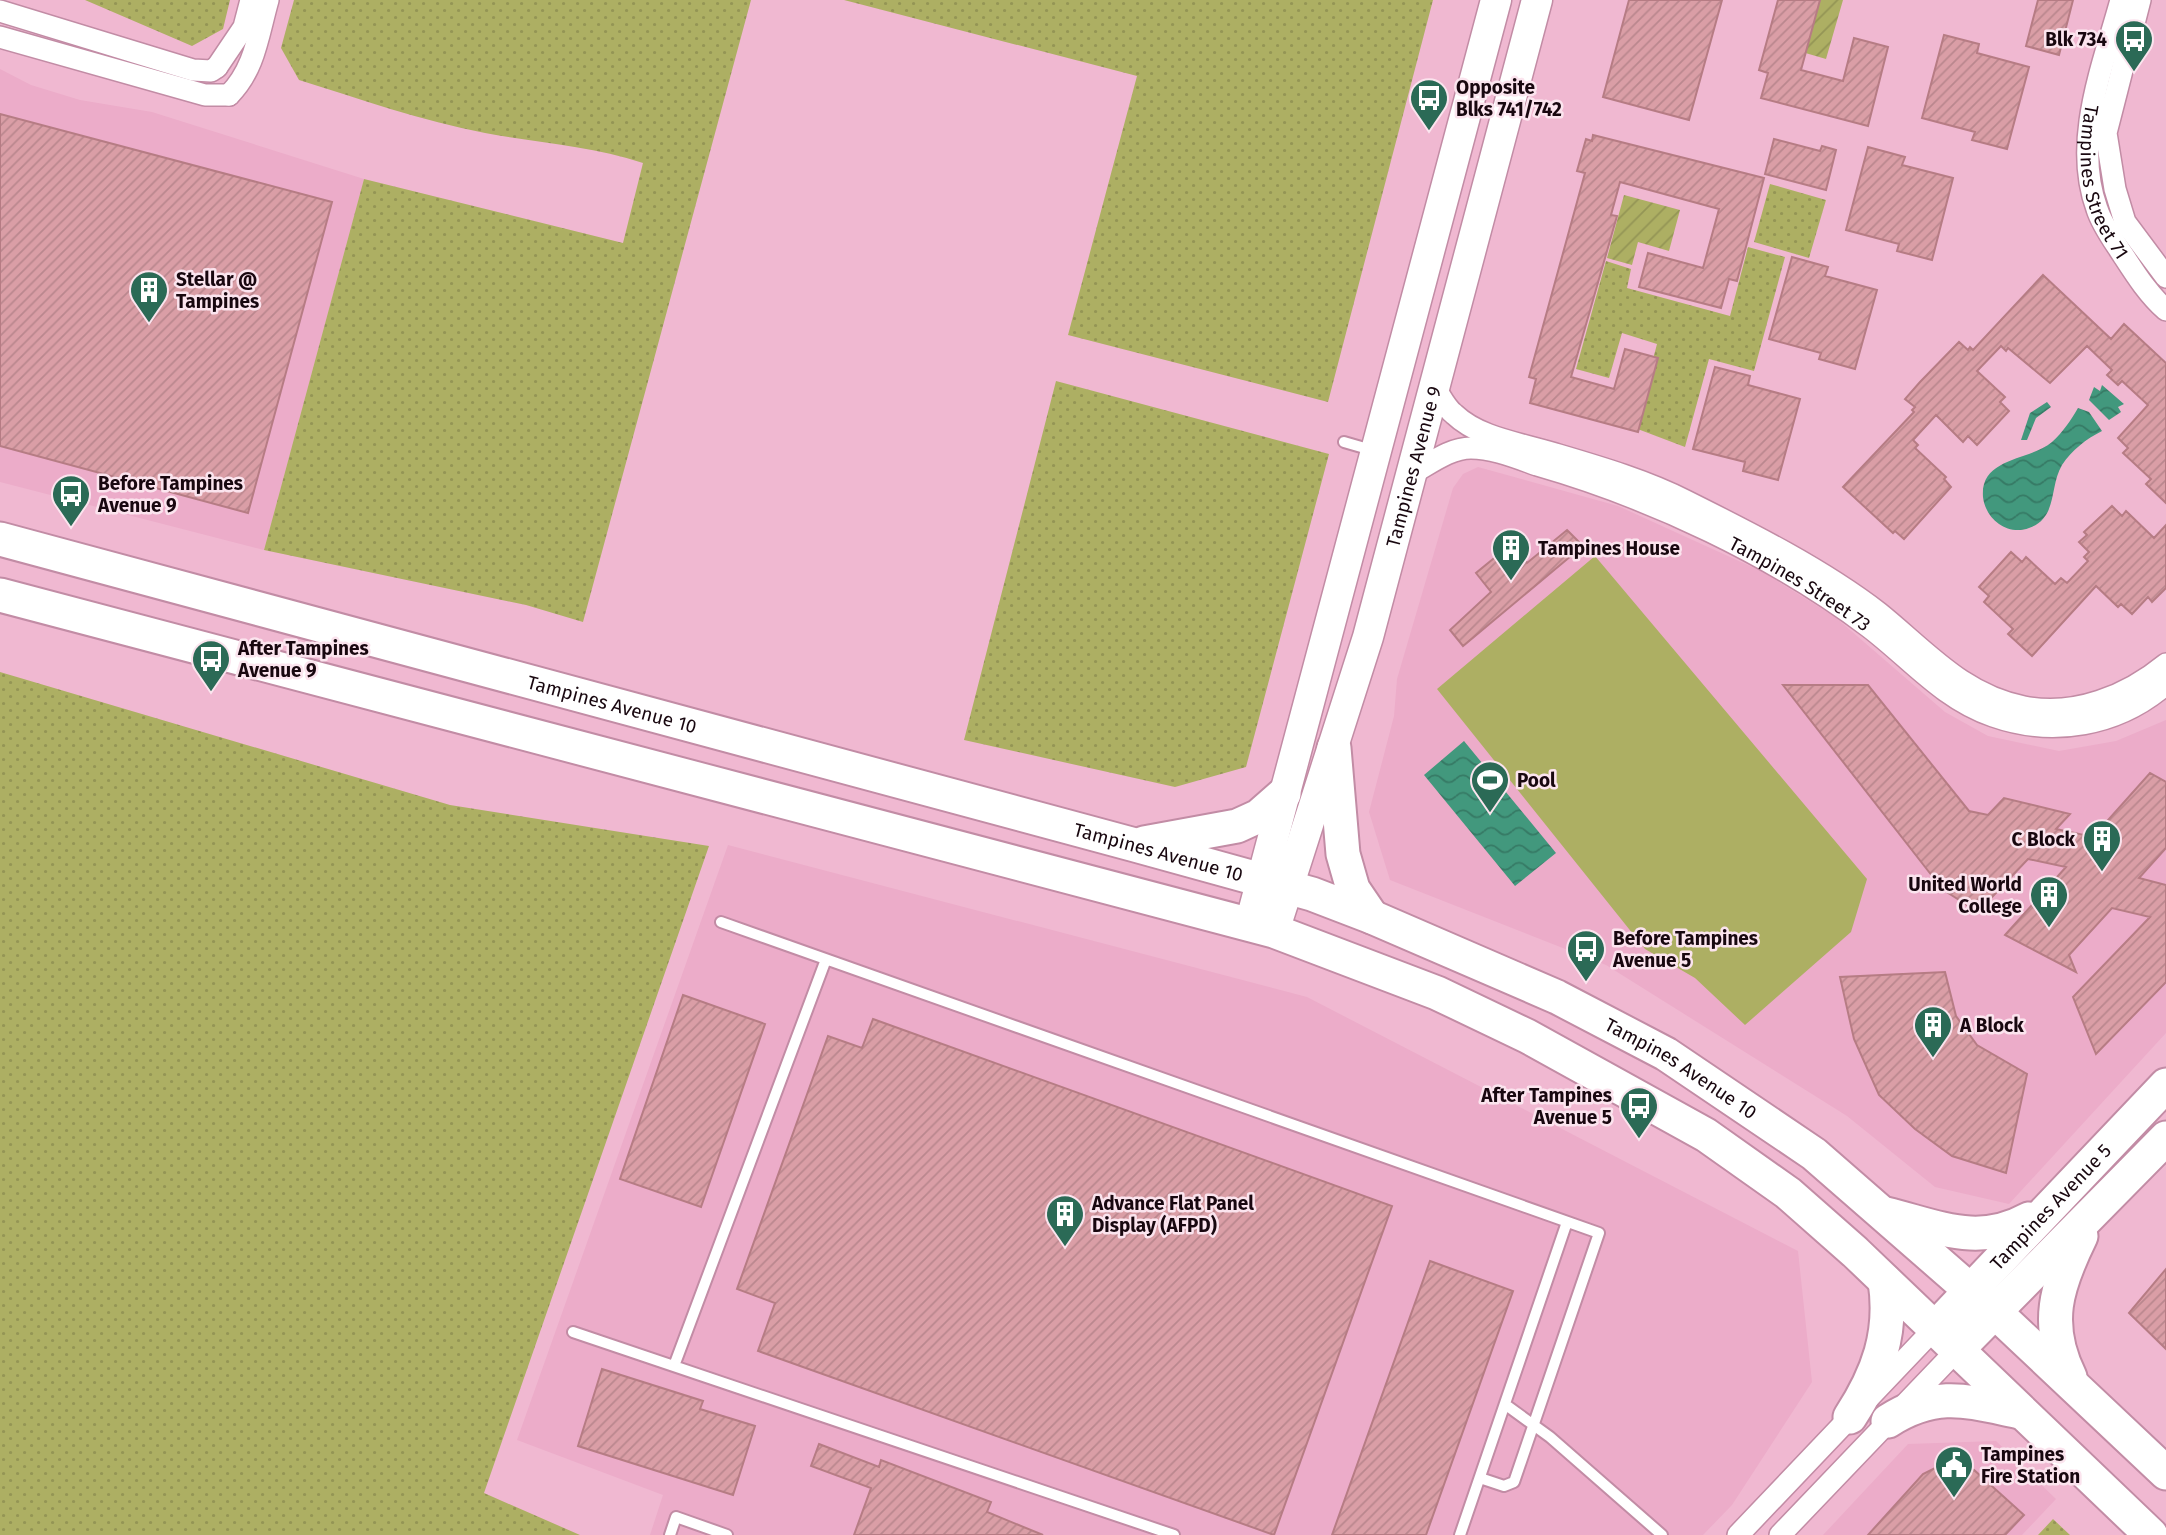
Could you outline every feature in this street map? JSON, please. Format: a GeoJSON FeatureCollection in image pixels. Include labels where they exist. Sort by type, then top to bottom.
{"type":"FeatureCollection","features":[{"type":"Feature","properties":{"kind":"main road","name":"Tampines Avenue 9"},"geometry":{"type":"LineString","coordinates":[[1274,884],[1284,794],[1496,0]]}},
{"type":"Feature","properties":{"kind":"main road","name":"Tampines Avenue 9"},"geometry":{"type":"LineString","coordinates":[[1262,928],[1274,884],[1334,748],[1368,636],[1538,0]]}},
{"type":"Feature","properties":{"kind":"main road","name":"Tampines Avenue 10"},"geometry":{"type":"LineString","coordinates":[[0,540],[1312,894],[1558,997],[1666,1054],[1814,1154],[1884,1213],[2073,1383],[2166,1473]]}},
{"type":"Feature","properties":{"kind":"main road"},"geometry":{"type":"LineString","coordinates":[[0,595],[1262,928],[1437,993],[1527,1036],[1706,1135],[1788,1193],[1947,1338],[2020,1412],[2151,1535]]}},
{"type":"Feature","properties":{"kind":"main road"},"geometry":{"type":"LineString","coordinates":[[1334,748],[1343,855],[1353,890],[1372,917]]}},
{"type":"Feature","properties":{"kind":"main road"},"geometry":{"type":"LineString","coordinates":[[1135,845],[1237,826],[1259,816],[1284,794]]}},
{"type":"Feature","properties":{"kind":"main road","name":"Tampines Avenue 5"},"geometry":{"type":"LineString","coordinates":[[1947,1338],[1969,1289],[2166,1085]]}},
{"type":"Feature","properties":{"kind":"main road","name":"Tampines Avenue 5"},"geometry":{"type":"LineString","coordinates":[[1947,1338],[1993,1311],[2166,1138]]}},
{"type":"Feature","properties":{"kind":"main road"},"geometry":{"type":"LineString","coordinates":[[1884,1213],[1958,1232],[1992,1235],[2009,1230],[2044,1211]]}},
{"type":"Feature","properties":{"kind":"main road"},"geometry":{"type":"LineString","coordinates":[[2073,1383],[2058,1352],[2054,1330],[2056,1304],[2064,1270],[2093,1212]]}},
{"type":"Feature","properties":{"kind":"main road"},"geometry":{"type":"LineString","coordinates":[[1850,1417],[1879,1366],[1888,1318],[1885,1281]]}},
{"type":"Feature","properties":{"kind":"main road"},"geometry":{"type":"LineString","coordinates":[[1888,1422],[1914,1405],[1954,1400],[2020,1412]]}},
{"type":"Feature","properties":{"kind":"street"},"geometry":{"type":"LineString","coordinates":[[0,11],[193,70],[211,71],[217,68],[244,27],[251,0]]}},
{"type":"Feature","properties":{"kind":"street"},"geometry":{"type":"LineString","coordinates":[[0,37],[205,95],[229,95],[242,83],[252,63],[268,0]]}},
{"type":"Feature","properties":{"kind":"street","name":"Tampines Street 71"},"geometry":{"type":"LineString","coordinates":[[2121,0],[2090,120],[2089,172],[2097,209],[2112,238],[2144,286],[2166,310]]}},
{"type":"Feature","properties":{"kind":"street","name":"Tampines Street 71"},"geometry":{"type":"LineString","coordinates":[[2140,0],[2106,133],[2115,188],[2125,222],[2166,277]]}},
{"type":"Feature","properties":{"kind":"street"},"geometry":{"type":"LineString","coordinates":[[217,68],[229,95]]}},
{"type":"Feature","properties":{"kind":"street","name":"Tampines Street 73"},"geometry":{"type":"LineString","coordinates":[[1436,388],[1452,414],[1472,427],[1607,470],[1684,499],[1764,540],[1879,613],[1952,676],[1998,700],[2036,708],[2075,708],[2121,692],[2166,664]]}},
{"type":"Feature","properties":{"kind":"street","name":"Tampines Street 73"},"geometry":{"type":"LineString","coordinates":[[1413,472],[1456,450],[1471,448],[1509,456],[1602,486],[1756,555],[1868,626],[1949,694],[1990,716],[2046,728],[2076,726],[2131,708],[2166,684]]}},
{"type":"Feature","properties":{"kind":"street"},"geometry":{"type":"LineString","coordinates":[[1738,1535],[1850,1417],[1947,1338]]}},
{"type":"Feature","properties":{"kind":"street"},"geometry":{"type":"LineString","coordinates":[[1780,1535],[1888,1422],[1947,1338]]}},
{"type":"Feature","properties":{"kind":"lane"},"geometry":{"type":"LineString","coordinates":[[1344,442],[1375,451]]}},
{"type":"Feature","properties":{"kind":"lane"},"geometry":{"type":"LineString","coordinates":[[721,922],[825,962],[1599,1233],[1514,1482],[1504,1486],[1480,1478]]}},
{"type":"Feature","properties":{"kind":"lane"},"geometry":{"type":"LineString","coordinates":[[674,1366],[825,962]]}},
{"type":"Feature","properties":{"kind":"lane"},"geometry":{"type":"LineString","coordinates":[[1460,1535],[1567,1222]]}},
{"type":"Feature","properties":{"kind":"lane"},"geometry":{"type":"LineString","coordinates":[[573,1332],[1174,1535]]}},
{"type":"Feature","properties":{"kind":"lane"},"geometry":{"type":"LineString","coordinates":[[1506,1405],[1535,1426],[1662,1535]]}},
{"type":"Feature","properties":{"kind":"lane"},"geometry":{"type":"LineString","coordinates":[[670,1535],[676,1517],[727,1535]]}},
{"type":"Feature","properties":{"kind":"shaded area"},"geometry":{"type":"Polygon","coordinates":[[[85,0],[230,0],[223,29],[192,46],[85,0]]]}},
{"type":"Feature","properties":{"kind":"shaded area"},"geometry":{"type":"Polygon","coordinates":[[[294,0],[751,0],[583,622],[526,605],[264,550],[364,179],[623,243],[643,163],[585,149],[461,128],[299,80],[281,48],[294,0]]]}},
{"type":"Feature","properties":{"kind":"shaded area"},"geometry":{"type":"Polygon","coordinates":[[[844,0],[1433,0],[1328,402],[1068,335],[1137,76],[844,0]]]}},
{"type":"Feature","properties":{"kind":"shaded area"},"geometry":{"type":"Polygon","coordinates":[[[1817,0],[1843,0],[1826,59],[1802,52],[1817,0]]]}},
{"type":"Feature","properties":{"kind":"shaded area","name":"Stellar @ Tampines"},"geometry":{"type":"Polygon","coordinates":[[[0,69],[31,85],[80,100],[152,112],[364,179],[264,550],[0,482],[0,69]]]}},
{"type":"Feature","properties":{"kind":"shaded area"},"geometry":{"type":"Polygon","coordinates":[[[1770,184],[1826,200],[1809,258],[1754,242],[1770,184]]]}},
{"type":"Feature","properties":{"kind":"shaded area"},"geometry":{"type":"Polygon","coordinates":[[[1624,195],[1680,210],[1669,251],[1638,242],[1632,265],[1607,258],[1624,195]]]}},
{"type":"Feature","properties":{"kind":"shaded area"},"geometry":{"type":"Polygon","coordinates":[[[1748,247],[1785,257],[1754,371],[1709,359],[1685,447],[1635,428],[1657,344],[1622,333],[1609,378],[1576,369],[1606,261],[1631,269],[1627,288],[1730,316],[1748,247]]]}},
{"type":"Feature","properties":{"kind":"shaded area"},"geometry":{"type":"Polygon","coordinates":[[[1056,381],[1329,454],[1246,767],[1175,787],[964,740],[1056,381]]]}},
{"type":"Feature","properties":{"kind":"shaded area"},"geometry":{"type":"Polygon","coordinates":[[[1478,467],[1618,506],[1763,572],[1835,617],[1945,712],[1988,736],[2059,751],[2116,741],[2166,720],[2166,1033],[2009,1204],[1935,1187],[1847,1116],[1606,965],[1390,880],[1369,812],[1394,716],[1397,679],[1453,488],[1463,474],[1478,467]]]}},
{"type":"Feature","properties":{"kind":"shaded area"},"geometry":{"type":"Polygon","coordinates":[[[1595,556],[1867,879],[1851,932],[1745,1025],[1695,978],[1645,949],[1437,689],[1595,556]]]}},
{"type":"Feature","properties":{"kind":"shaded area"},"geometry":{"type":"Polygon","coordinates":[[[0,672],[450,805],[709,846],[484,1493],[580,1535],[0,1535],[0,672]]]}},
{"type":"Feature","properties":{"kind":"shaded area"},"geometry":{"type":"Polygon","coordinates":[[[728,845],[1307,997],[1798,1251],[1812,1382],[1732,1505],[1703,1535],[650,1535],[663,1495],[517,1440],[728,845]]]}},
{"type":"Feature","properties":{"kind":"shaded area","name":"Tampines Fire Station"},"geometry":{"type":"Polygon","coordinates":[[[1996,1441],[2056,1499],[2022,1535],[1823,1535],[1908,1444],[1996,1441]]]}},
{"type":"Feature","properties":{"kind":"shaded area"},"geometry":{"type":"Polygon","coordinates":[[[2053,1519],[2070,1535],[2038,1535],[2053,1519]]]}},
{"type":"Feature","properties":{"kind":"water"},"geometry":{"type":"Polygon","coordinates":[[[2102,385],[2124,404],[2118,407],[2121,412],[2109,420],[2089,400],[2094,387],[2100,391],[2102,385]]]}},
{"type":"Feature","properties":{"kind":"water"},"geometry":{"type":"Polygon","coordinates":[[[2047,402],[2051,407],[2036,418],[2027,440],[2021,440],[2030,413],[2047,402]]]}},
{"type":"Feature","properties":{"kind":"water"},"geometry":{"type":"Polygon","coordinates":[[[2078,408],[2089,412],[2102,431],[2080,445],[2062,465],[2045,517],[2021,530],[2009,529],[1999,524],[1990,515],[1983,497],[1984,484],[1989,474],[1998,467],[2052,442],[2078,408]]]}},
{"type":"Feature","properties":{"kind":"water","name":"Pool"},"geometry":{"type":"Polygon","coordinates":[[[1464,741],[1556,853],[1515,886],[1424,775],[1464,741]]]}},
{"type":"Feature","properties":{"kind":"building"},"geometry":{"type":"Polygon","coordinates":[[[1629,0],[1722,0],[1689,120],[1603,97],[1629,0]]]}},
{"type":"Feature","properties":{"kind":"building"},"geometry":{"type":"Polygon","coordinates":[[[1778,0],[1820,0],[1801,70],[1843,81],[1854,38],[1888,47],[1868,126],[1761,98],[1768,73],[1759,70],[1778,0]]]}},
{"type":"Feature","properties":{"kind":"building"},"geometry":{"type":"Polygon","coordinates":[[[2038,0],[2073,0],[2059,55],[2026,46],[2038,0]]]}},
{"type":"Feature","properties":{"kind":"building"},"geometry":{"type":"Polygon","coordinates":[[[1944,35],[1979,44],[1977,53],[2029,67],[2007,149],[1972,140],[1975,132],[1922,118],[1944,35]]]}},
{"type":"Feature","properties":{"kind":"building","name":"Stellar @ Tampines"},"geometry":{"type":"Polygon","coordinates":[[[0,114],[332,202],[248,513],[0,446],[0,114]]]}},
{"type":"Feature","properties":{"kind":"building"},"geometry":{"type":"Polygon","coordinates":[[[1593,135],[1764,178],[1737,281],[1729,279],[1721,308],[1639,287],[1648,253],[1703,268],[1719,209],[1620,182],[1611,215],[1617,216],[1571,377],[1614,389],[1625,349],[1658,358],[1638,432],[1530,403],[1536,379],[1529,377],[1585,173],[1577,171],[1586,139],[1592,141],[1593,135]]]}},
{"type":"Feature","properties":{"kind":"building"},"geometry":{"type":"Polygon","coordinates":[[[1774,139],[1820,151],[1822,146],[1836,150],[1826,190],[1765,174],[1774,139]]]}},
{"type":"Feature","properties":{"kind":"building"},"geometry":{"type":"Polygon","coordinates":[[[1868,147],[1905,157],[1902,165],[1953,178],[1932,260],[1897,251],[1899,244],[1846,230],[1868,147]]]}},
{"type":"Feature","properties":{"kind":"building"},"geometry":{"type":"Polygon","coordinates":[[[1792,257],[1828,267],[1825,276],[1877,290],[1855,369],[1819,359],[1821,353],[1769,339],[1792,257]]]}},
{"type":"Feature","properties":{"kind":"building"},"geometry":{"type":"Polygon","coordinates":[[[2043,275],[2111,339],[2124,324],[2166,363],[2166,503],[2146,484],[2151,479],[2123,453],[2128,448],[2118,438],[2148,405],[2122,381],[2118,385],[2107,375],[2112,370],[2087,346],[2050,383],[2008,348],[2006,351],[2001,346],[1977,371],[2005,397],[2000,402],[2009,411],[1977,445],[1968,436],[1963,442],[1936,415],[1913,440],[1918,445],[1915,448],[1946,477],[1944,479],[1951,487],[1904,539],[1895,531],[1893,533],[1843,487],[1914,412],[1912,410],[1915,407],[1905,399],[1920,382],[1959,342],[1968,350],[1970,347],[1973,350],[2043,275]]]}},
{"type":"Feature","properties":{"kind":"building"},"geometry":{"type":"Polygon","coordinates":[[[1715,367],[1750,376],[1748,385],[1800,399],[1778,480],[1743,471],[1745,462],[1693,449],[1715,367]]]}},
{"type":"Feature","properties":{"kind":"building"},"geometry":{"type":"Polygon","coordinates":[[[2112,506],[2122,516],[2126,511],[2154,538],[2166,525],[2166,588],[2152,602],[2148,597],[2132,614],[2121,604],[2118,607],[2096,586],[2032,656],[2008,634],[2013,629],[1984,602],[1989,596],[1979,587],[2011,552],[2022,562],[2026,557],[2055,584],[2061,578],[2067,583],[2088,561],[2084,557],[2089,552],[2079,542],[2087,535],[2084,532],[2112,506]]]}},
{"type":"Feature","properties":{"kind":"building","name":"Tampines House"},"geometry":{"type":"Polygon","coordinates":[[[1567,530],[1583,546],[1463,646],[1450,630],[1491,592],[1476,573],[1510,545],[1527,563],[1567,530]]]}},
{"type":"Feature","properties":{"kind":"building","name":"United World College"},"geometry":{"type":"Polygon","coordinates":[[[1783,685],[1868,685],[1969,811],[1988,815],[2004,798],[2070,814],[2056,829],[2093,837],[2150,773],[2166,782],[2166,848],[2139,878],[2166,885],[2166,982],[2096,1054],[2073,997],[2150,917],[2112,908],[2069,955],[2076,972],[2005,935],[2066,867],[2028,859],[1978,912],[1934,884],[1936,881],[1783,685]]]}},
{"type":"Feature","properties":{"kind":"building","name":"A Block"},"geometry":{"type":"Polygon","coordinates":[[[1945,972],[1956,1016],[1977,1045],[2027,1074],[2006,1173],[1952,1156],[1915,1129],[1879,1095],[1854,1039],[1840,977],[1945,972]]]}},
{"type":"Feature","properties":{"kind":"building"},"geometry":{"type":"Polygon","coordinates":[[[683,995],[765,1024],[701,1207],[620,1179],[683,995]]]}},
{"type":"Feature","properties":{"kind":"building","name":"Advance Flat Panel Display (AFPD)"},"geometry":{"type":"Polygon","coordinates":[[[873,1019],[1392,1206],[1274,1535],[758,1351],[775,1303],[737,1289],[828,1036],[862,1048],[873,1019]]]}},
{"type":"Feature","properties":{"kind":"building"},"geometry":{"type":"Polygon","coordinates":[[[1430,1261],[1513,1291],[1426,1535],[1332,1535],[1430,1261]]]}},
{"type":"Feature","properties":{"kind":"building"},"geometry":{"type":"Polygon","coordinates":[[[2166,1269],[2166,1349],[2129,1313],[2166,1269]]]}},
{"type":"Feature","properties":{"kind":"building"},"geometry":{"type":"Polygon","coordinates":[[[602,1369],[703,1401],[700,1409],[755,1426],[733,1495],[578,1446],[602,1369]]]}},
{"type":"Feature","properties":{"kind":"building"},"geometry":{"type":"Polygon","coordinates":[[[819,1444],[879,1467],[881,1460],[991,1502],[987,1512],[1043,1535],[854,1535],[871,1488],[811,1466],[819,1444]]]}},
{"type":"Feature","properties":{"kind":"building","name":"Tampines Fire Station"},"geometry":{"type":"Polygon","coordinates":[[[1941,1465],[1962,1466],[1974,1470],[2024,1515],[2005,1535],[1868,1535],[1923,1474],[1941,1465]]]}},
{"type":"Feature","properties":{"kind":"place","name":"Blk 734"},"geometry":{"type":"Point","coordinates":[2134,73]}},
{"type":"Feature","properties":{"kind":"place","name":"Opposite Blks 741/742"},"geometry":{"type":"Point","coordinates":[1429,132]}},
{"type":"Feature","properties":{"kind":"place","name":"Stellar @ Tampines"},"geometry":{"type":"Point","coordinates":[149,324]}},
{"type":"Feature","properties":{"kind":"place","name":"Before Tampines Avenue 9"},"geometry":{"type":"Point","coordinates":[71,528]}},
{"type":"Feature","properties":{"kind":"place","name":"Tampines House"},"geometry":{"type":"Point","coordinates":[1511,582]}},
{"type":"Feature","properties":{"kind":"place","name":"After Tampines Avenue 9"},"geometry":{"type":"Point","coordinates":[211,693]}},
{"type":"Feature","properties":{"kind":"place","name":"Pool"},"geometry":{"type":"Point","coordinates":[1490,814]}},
{"type":"Feature","properties":{"kind":"place","name":"C Block"},"geometry":{"type":"Point","coordinates":[2102,873]}},
{"type":"Feature","properties":{"kind":"place","name":"United World College"},"geometry":{"type":"Point","coordinates":[2049,929]}},
{"type":"Feature","properties":{"kind":"place","name":"Before Tampines Avenue 5"},"geometry":{"type":"Point","coordinates":[1586,983]}},
{"type":"Feature","properties":{"kind":"place","name":"A Block"},"geometry":{"type":"Point","coordinates":[1933,1059]}},
{"type":"Feature","properties":{"kind":"place","name":"After Tampines Avenue 5"},"geometry":{"type":"Point","coordinates":[1639,1140]}},
{"type":"Feature","properties":{"kind":"place","name":"Advance Flat Panel Display (AFPD)"},"geometry":{"type":"Point","coordinates":[1065,1248]}},
{"type":"Feature","properties":{"kind":"place","name":"Tampines Fire Station"},"geometry":{"type":"Point","coordinates":[1954,1499]}}]}
